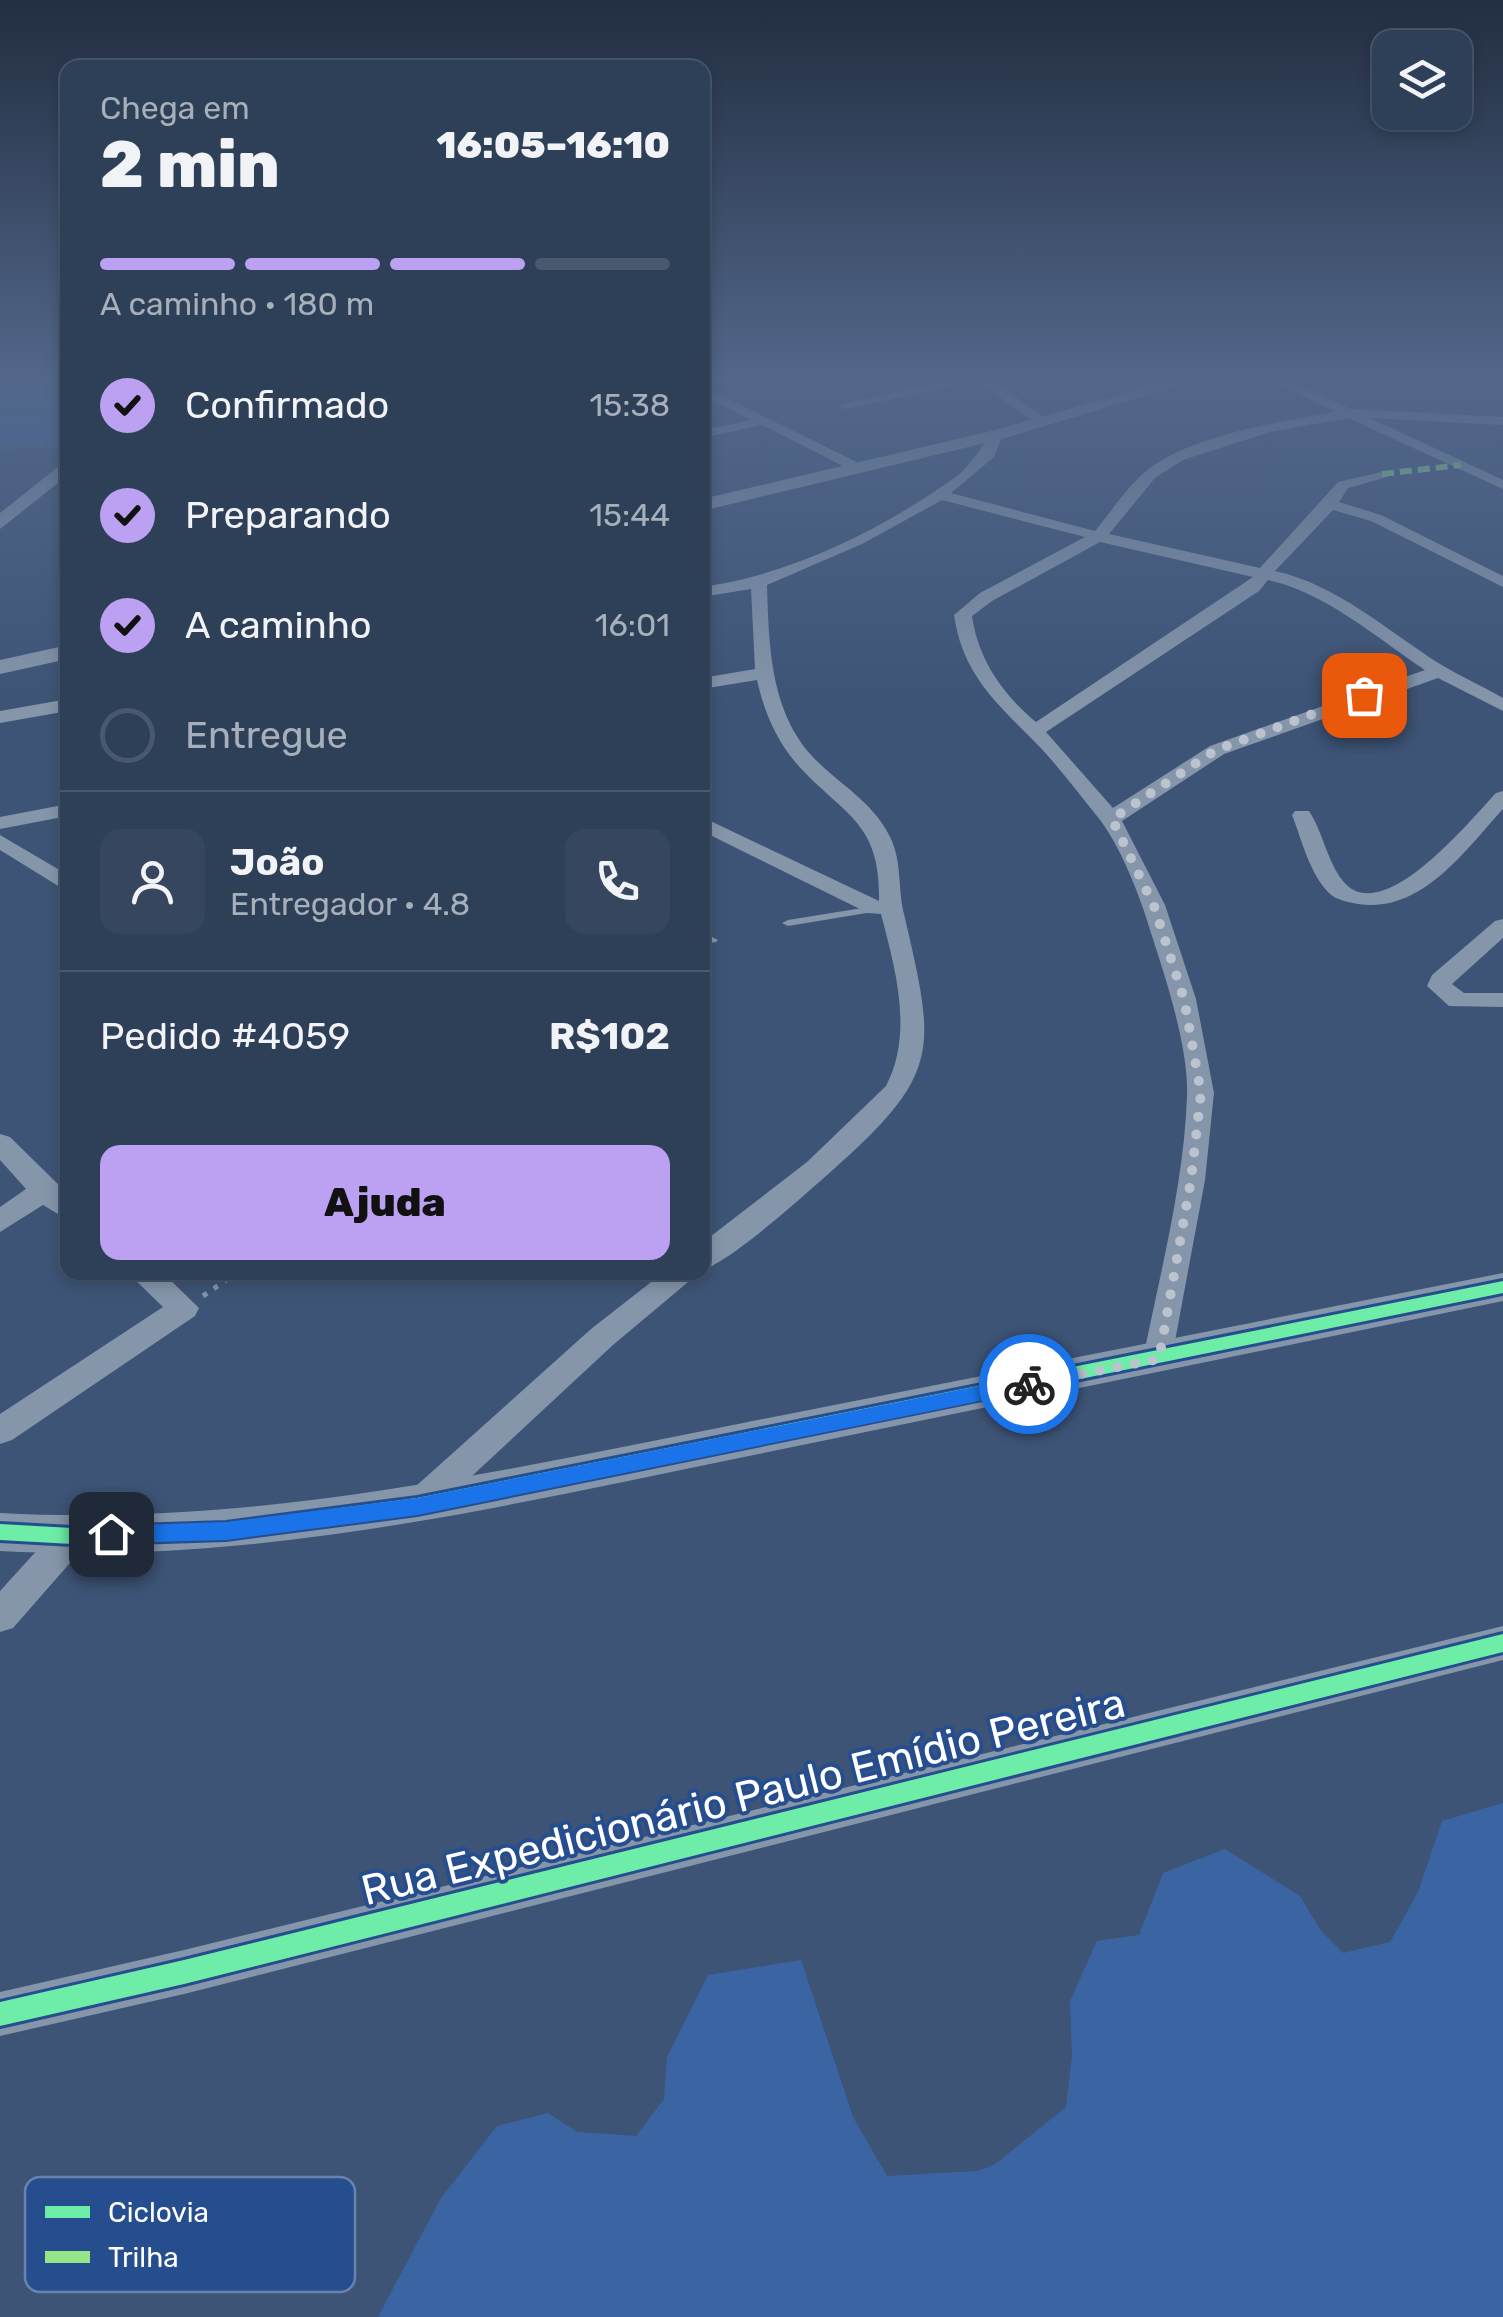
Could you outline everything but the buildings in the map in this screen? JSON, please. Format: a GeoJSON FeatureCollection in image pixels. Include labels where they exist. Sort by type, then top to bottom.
{"type":"FeatureCollection","features":[{"type":"Feature","properties":{"kind":"street"},"geometry":{"type":"LineString","coordinates":[[0,523],[47,486]]}},
{"type":"Feature","properties":{"kind":"street"},"geometry":{"type":"LineString","coordinates":[[710,502],[779,486]]}},
{"type":"Feature","properties":{"kind":"street"},"geometry":{"type":"LineString","coordinates":[[710,591],[759,582],[851,542],[952,486]]}},
{"type":"Feature","properties":{"kind":"street"},"geometry":{"type":"LineString","coordinates":[[1140,486],[1099,536],[986,597],[963,615],[966,636],[980,668],[1008,708],[1036,730],[1112,819],[1154,906],[1184,999],[1201,1093],[1191,1180],[1159,1359]]}},
{"type":"Feature","properties":{"kind":"street"},"geometry":{"type":"LineString","coordinates":[[1036,730],[1253,587],[1342,486]]}},
{"type":"Feature","properties":{"kind":"street"},"geometry":{"type":"LineString","coordinates":[[940,496],[1267,573],[1325,596],[1440,671],[1503,706]]}},
{"type":"Feature","properties":{"kind":"street"},"geometry":{"type":"LineString","coordinates":[[1330,504],[1376,518],[1503,582]]}},
{"type":"Feature","properties":{"kind":"street"},"geometry":{"type":"LineString","coordinates":[[710,1253],[784,1196],[889,1103],[906,1074],[913,1043],[907,972],[883,907],[891,874],[869,819],[792,745],[770,698],[759,582]]}},
{"type":"Feature","properties":{"kind":"street"},"geometry":{"type":"LineString","coordinates":[[0,667],[60,654]]}},
{"type":"Feature","properties":{"kind":"street"},"geometry":{"type":"LineString","coordinates":[[1112,819],[1216,750],[1440,671]]}},
{"type":"Feature","properties":{"kind":"street"},"geometry":{"type":"LineString","coordinates":[[710,683],[765,673]]}},
{"type":"Feature","properties":{"kind":"street"},"geometry":{"type":"LineString","coordinates":[[0,717],[60,706]]}},
{"type":"Feature","properties":{"kind":"street"},"geometry":{"type":"LineString","coordinates":[[1302,815],[1333,884],[1351,896],[1384,896],[1422,878],[1457,851],[1503,797]]}},
{"type":"Feature","properties":{"kind":"street"},"geometry":{"type":"LineString","coordinates":[[0,823],[60,812]]}},
{"type":"Feature","properties":{"kind":"street"},"geometry":{"type":"LineString","coordinates":[[710,828],[883,907]]}},
{"type":"Feature","properties":{"kind":"street"},"geometry":{"type":"LineString","coordinates":[[0,841],[60,881]]}},
{"type":"Feature","properties":{"kind":"street"},"geometry":{"type":"LineString","coordinates":[[1503,926],[1444,975],[1439,986],[1458,1001],[1503,1000]]}},
{"type":"Feature","properties":{"kind":"street"},"geometry":{"type":"LineString","coordinates":[[0,1143],[60,1203]]}},
{"type":"Feature","properties":{"kind":"street"},"geometry":{"type":"LineString","coordinates":[[0,1222],[44,1190]]}},
{"type":"Feature","properties":{"kind":"street"},"geometry":{"type":"LineString","coordinates":[[0,1431],[184,1308],[151,1280]]}},
{"type":"Feature","properties":{"kind":"street"},"geometry":{"type":"LineString","coordinates":[[417,1506],[602,1337],[675,1280]]}},
{"type":"Feature","properties":{"kind":"street"},"geometry":{"type":"LineString","coordinates":[[0,1532],[72,1536],[226,1531],[417,1506],[1503,1287]]}},
{"type":"Feature","properties":{"kind":"street"},"geometry":{"type":"LineString","coordinates":[[0,1616],[72,1536]]}},
{"type":"Feature","properties":{"kind":"street","name":"Rua Expedicionário Paulo Emídio Pereira"},"geometry":{"type":"LineString","coordinates":[[0,2014],[203,1968],[1503,1643]]}},
{"type":"Feature","properties":{"kind":"lane"},"geometry":{"type":"LineString","coordinates":[[788,923],[883,907]]}},
{"type":"Feature","properties":{"kind":"path"},"geometry":{"type":"LineString","coordinates":[[184,1308],[226,1280]]}},
{"type":"Feature","properties":{"kind":"shaded area"},"geometry":{"type":"Polygon","coordinates":[[[1503,1803],[1503,2317],[378,2317],[441,2198],[497,2126],[548,2113],[577,2132],[636,2136],[664,2099],[667,2057],[708,1975],[801,1960],[853,2117],[887,2176],[977,2171],[994,2165],[1066,2107],[1072,2056],[1070,2001],[1097,1941],[1139,1935],[1163,1873],[1225,1849],[1300,1896],[1321,1931],[1343,1953],[1390,1942],[1418,1892],[1442,1821],[1503,1803]]]}},
{"type":"Feature","properties":{"kind":"cycle path"},"geometry":{"type":"LineString","coordinates":[[0,1532],[72,1536],[226,1531],[417,1506],[1503,1287]]}},
{"type":"Feature","properties":{"kind":"cycle path"},"geometry":{"type":"LineString","coordinates":[[0,2014],[184,1972],[1503,1643]]}},
{"type":"Feature","properties":{"kind":"way so far"},"geometry":{"type":"LineString","coordinates":[[1029,1384],[1159,1359],[1191,1180],[1201,1093],[1184,999],[1154,906],[1112,819],[1216,750],[1364,695]]}},
{"type":"Feature","properties":{"kind":"route"},"geometry":{"type":"LineString","coordinates":[[111,1534],[226,1531],[332,1520],[1029,1384]]}}]}
